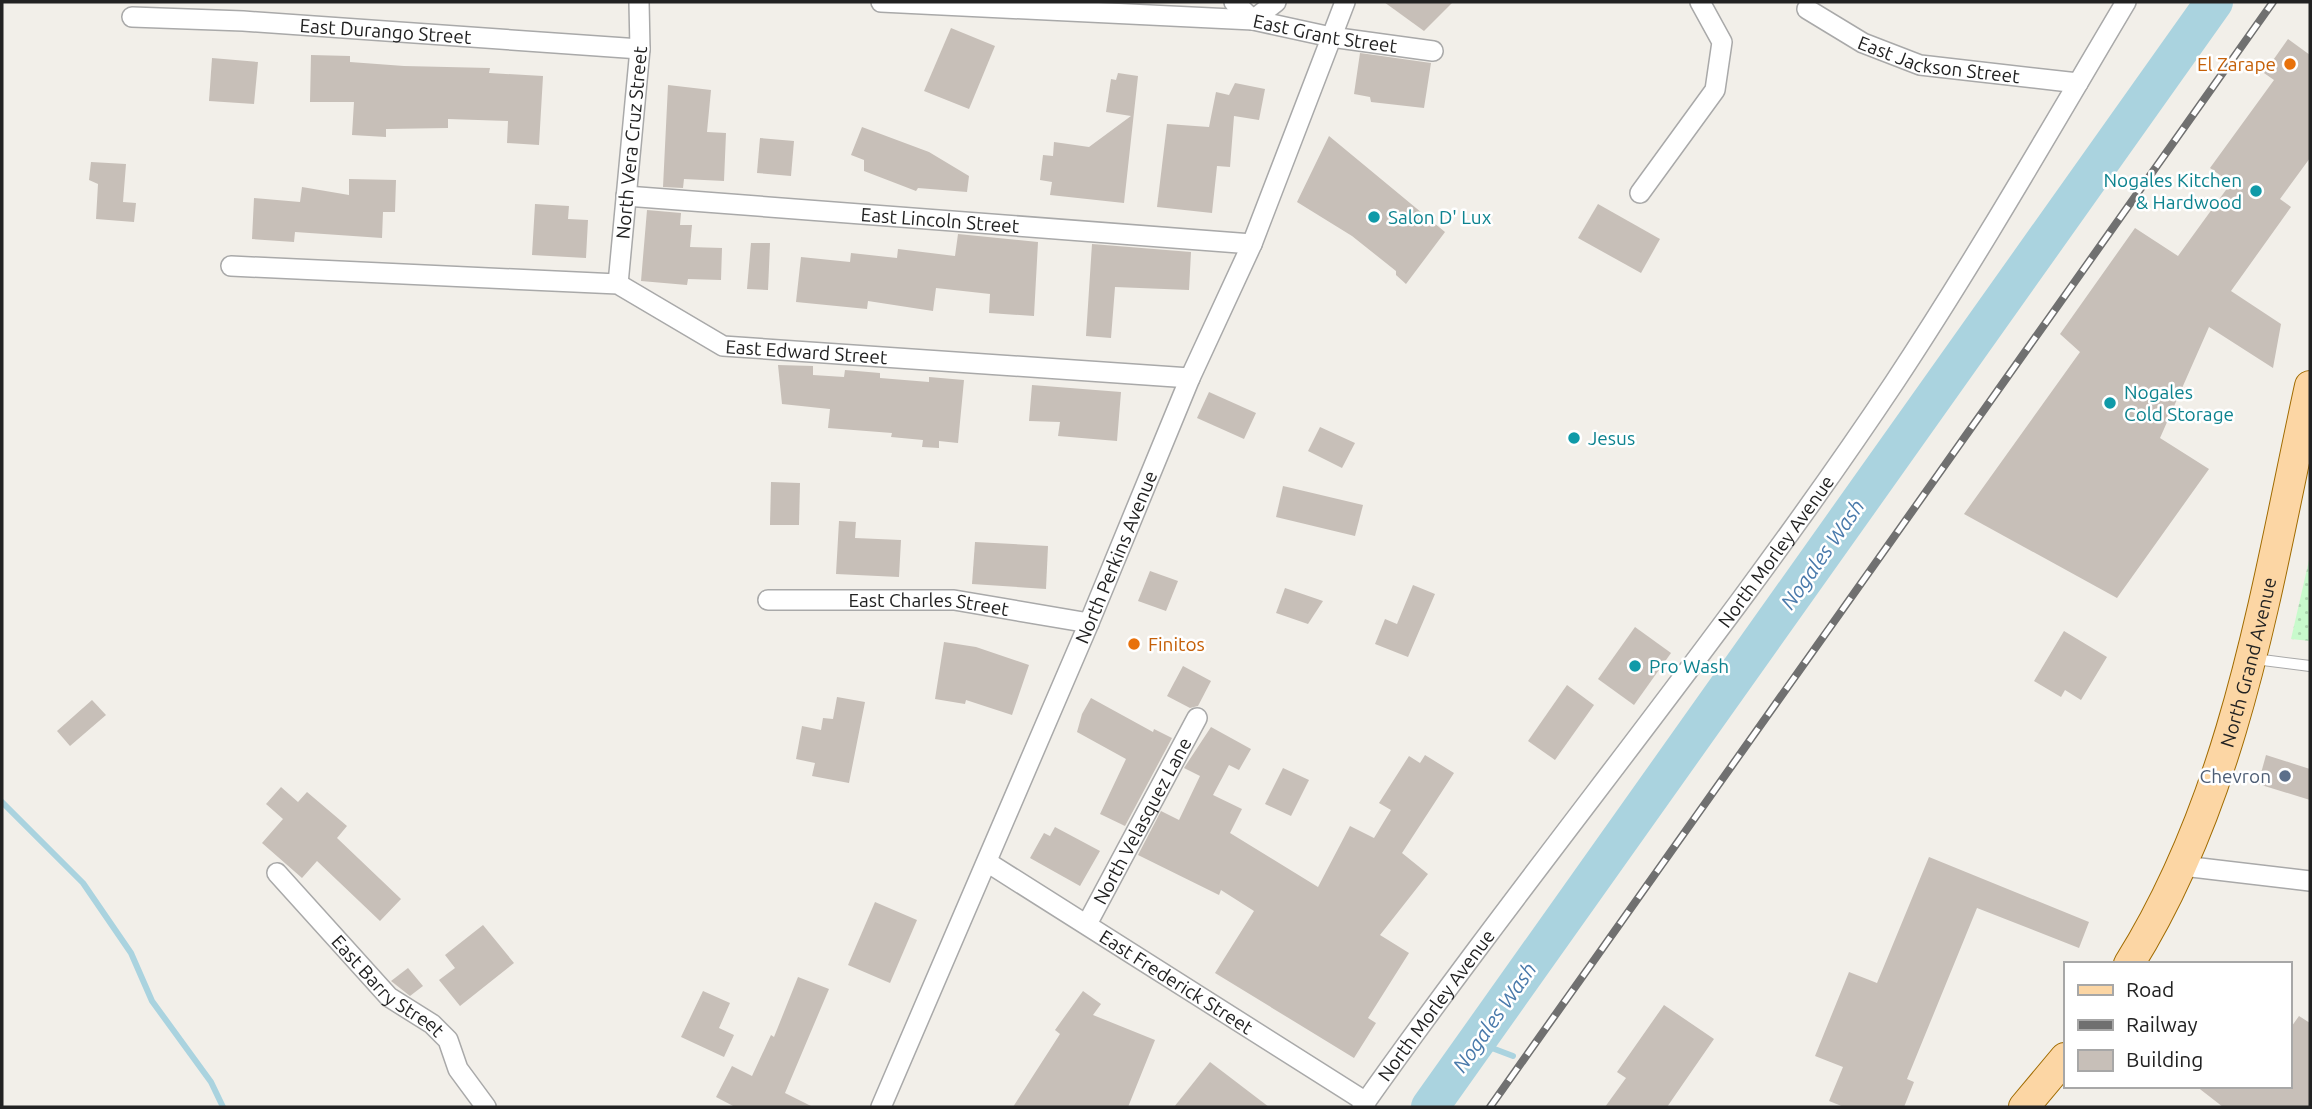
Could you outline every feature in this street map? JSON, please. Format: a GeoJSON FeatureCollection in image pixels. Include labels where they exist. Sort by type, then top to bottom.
{"type":"FeatureCollection","features":[{"type":"Feature","properties":{"kind":"main road","name":"North Grand Avenue"},"geometry":{"type":"LineString","coordinates":[[2130,962],[2183,866],[2232,730],[2307,419],[2310,386]]}},
{"type":"Feature","properties":{"kind":"main road"},"geometry":{"type":"LineString","coordinates":[[2024,1107],[2064,1059]]}},
{"type":"Feature","properties":{"kind":"street","name":"North Vera Cruz Street"},"geometry":{"type":"LineString","coordinates":[[618,284],[640,49],[639,2]]}},
{"type":"Feature","properties":{"kind":"street","name":"East Grant Street"},"geometry":{"type":"LineString","coordinates":[[881,2],[1253,20],[1331,37],[1433,51]]}},
{"type":"Feature","properties":{"kind":"street"},"geometry":{"type":"LineString","coordinates":[[1234,2],[1253,20],[1276,2]]}},
{"type":"Feature","properties":{"kind":"street","name":"North Perkins Avenue"},"geometry":{"type":"LineString","coordinates":[[881,1107],[1089,623],[1190,378],[1252,244],[1345,2]]}},
{"type":"Feature","properties":{"kind":"street"},"geometry":{"type":"LineString","coordinates":[[1640,193],[1715,90],[1722,42],[1700,2]]}},
{"type":"Feature","properties":{"kind":"street","name":"North Morley Avenue"},"geometry":{"type":"LineString","coordinates":[[1364,1104],[1751,586],[1894,383],[2001,215],[2126,2]]}},
{"type":"Feature","properties":{"kind":"street","name":"East Jackson Street"},"geometry":{"type":"LineString","coordinates":[[1807,9],[1863,43],[1920,65],[2078,83]]}},
{"type":"Feature","properties":{"kind":"street","name":"East Durango Street"},"geometry":{"type":"LineString","coordinates":[[132,17],[244,11],[640,49]]}},
{"type":"Feature","properties":{"kind":"street","name":"East Lincoln Street"},"geometry":{"type":"LineString","coordinates":[[626,196],[1252,244]]}},
{"type":"Feature","properties":{"kind":"street","name":"East Edward Street"},"geometry":{"type":"LineString","coordinates":[[231,266],[618,284],[723,346],[1190,378]]}},
{"type":"Feature","properties":{"kind":"street","name":"East Charles Street"},"geometry":{"type":"LineString","coordinates":[[768,600],[954,600],[1089,623]]}},
{"type":"Feature","properties":{"kind":"street","name":"North Velasquez Lane"},"geometry":{"type":"LineString","coordinates":[[1087,924],[1197,718]]}},
{"type":"Feature","properties":{"kind":"street","name":"East Frederick Street"},"geometry":{"type":"LineString","coordinates":[[987,862],[1364,1104]]}},
{"type":"Feature","properties":{"kind":"street"},"geometry":{"type":"LineString","coordinates":[[2183,866],[2310,881]]}},
{"type":"Feature","properties":{"kind":"street","name":"East Barry Street"},"geometry":{"type":"LineString","coordinates":[[277,873],[389,997],[432,1024],[448,1040],[458,1069],[486,1107]]}},
{"type":"Feature","properties":{"kind":"lane"},"geometry":{"type":"LineString","coordinates":[[2250,659],[2310,666]]}},
{"type":"Feature","properties":{"kind":"green space"},"geometry":{"type":"Polygon","coordinates":[[[2310,556],[2310,641],[2291,639],[2310,556]]]}},
{"type":"Feature","properties":{"kind":"building"},"geometry":{"type":"Polygon","coordinates":[[[1384,2],[1453,2],[1424,31],[1384,2]]]}},
{"type":"Feature","properties":{"kind":"building"},"geometry":{"type":"Polygon","coordinates":[[[951,28],[995,46],[969,109],[924,91],[951,28]]]}},
{"type":"Feature","properties":{"kind":"building","name":"Nogales Cold Storage"},"geometry":{"type":"Polygon","coordinates":[[[2288,39],[2310,55],[2310,158],[2280,199],[2291,207],[2231,291],[2281,324],[2273,368],[2209,327],[2160,438],[2209,469],[2117,598],[1964,514],[2080,352],[2060,334],[2135,228],[2178,256],[2231,183],[2210,168],[2274,80],[2264,73],[2288,39]]]}},
{"type":"Feature","properties":{"kind":"building"},"geometry":{"type":"Polygon","coordinates":[[[1360,53],[1431,63],[1424,108],[1371,102],[1370,97],[1354,94],[1360,53]]]}},
{"type":"Feature","properties":{"kind":"building"},"geometry":{"type":"Polygon","coordinates":[[[311,55],[350,56],[350,62],[490,68],[489,73],[543,76],[539,145],[507,143],[508,121],[448,119],[448,128],[386,129],[386,137],[352,135],[354,102],[310,102],[311,55]]]}},
{"type":"Feature","properties":{"kind":"building"},"geometry":{"type":"Polygon","coordinates":[[[212,58],[258,62],[254,104],[209,101],[212,58]]]}},
{"type":"Feature","properties":{"kind":"building"},"geometry":{"type":"Polygon","coordinates":[[[1118,73],[1138,76],[1124,203],[1050,195],[1052,182],[1040,180],[1043,155],[1053,156],[1054,142],[1089,147],[1131,116],[1106,112],[1111,79],[1116,80],[1118,73]]]}},
{"type":"Feature","properties":{"kind":"building"},"geometry":{"type":"Polygon","coordinates":[[[1235,83],[1265,89],[1259,120],[1234,116],[1230,167],[1217,166],[1212,213],[1157,207],[1167,124],[1209,127],[1216,92],[1229,95],[1235,83]]]}},
{"type":"Feature","properties":{"kind":"building"},"geometry":{"type":"Polygon","coordinates":[[[668,85],[711,90],[707,132],[726,133],[724,181],[684,179],[683,188],[663,187],[668,85]]]}},
{"type":"Feature","properties":{"kind":"building"},"geometry":{"type":"Polygon","coordinates":[[[862,127],[929,152],[969,176],[967,192],[918,188],[916,191],[864,171],[864,160],[851,155],[862,127]]]}},
{"type":"Feature","properties":{"kind":"building","name":"Salon D' Lux"},"geometry":{"type":"Polygon","coordinates":[[[1329,136],[1445,232],[1406,284],[1396,275],[1396,271],[1352,236],[1297,202],[1329,136]]]}},
{"type":"Feature","properties":{"kind":"building"},"geometry":{"type":"Polygon","coordinates":[[[760,138],[794,141],[791,176],[757,173],[760,138]]]}},
{"type":"Feature","properties":{"kind":"building"},"geometry":{"type":"Polygon","coordinates":[[[91,162],[126,164],[123,202],[136,203],[134,222],[96,219],[98,184],[89,180],[91,162]]]}},
{"type":"Feature","properties":{"kind":"building"},"geometry":{"type":"Polygon","coordinates":[[[349,179],[396,180],[395,212],[383,212],[382,238],[295,232],[294,242],[252,239],[254,198],[300,202],[302,187],[349,195],[349,179]]]}},
{"type":"Feature","properties":{"kind":"building"},"geometry":{"type":"Polygon","coordinates":[[[535,204],[569,206],[568,219],[588,220],[586,258],[532,255],[535,204]]]}},
{"type":"Feature","properties":{"kind":"building"},"geometry":{"type":"Polygon","coordinates":[[[1598,204],[1660,239],[1641,273],[1578,238],[1598,204]]]}},
{"type":"Feature","properties":{"kind":"building"},"geometry":{"type":"Polygon","coordinates":[[[647,210],[681,213],[680,225],[692,225],[690,247],[722,248],[721,280],[688,279],[687,285],[641,281],[647,210]]]}},
{"type":"Feature","properties":{"kind":"building"},"geometry":{"type":"Polygon","coordinates":[[[958,234],[1038,242],[1034,316],[989,313],[990,294],[936,288],[933,311],[868,301],[867,309],[796,302],[801,257],[850,262],[851,253],[897,258],[898,249],[955,256],[958,234]]]}},
{"type":"Feature","properties":{"kind":"building"},"geometry":{"type":"Polygon","coordinates":[[[751,243],[770,243],[768,290],[747,289],[751,243]]]}},
{"type":"Feature","properties":{"kind":"building"},"geometry":{"type":"Polygon","coordinates":[[[1092,244],[1191,252],[1189,290],[1115,287],[1111,338],[1086,336],[1092,244]]]}},
{"type":"Feature","properties":{"kind":"building"},"geometry":{"type":"Polygon","coordinates":[[[778,365],[813,366],[813,375],[844,377],[845,370],[880,373],[880,378],[929,382],[929,377],[964,380],[958,443],[939,441],[939,448],[922,447],[923,440],[891,437],[892,433],[828,428],[830,409],[782,404],[778,365]]]}},
{"type":"Feature","properties":{"kind":"building"},"geometry":{"type":"Polygon","coordinates":[[[1032,385],[1121,392],[1117,441],[1058,436],[1060,422],[1029,421],[1032,385]]]}},
{"type":"Feature","properties":{"kind":"building"},"geometry":{"type":"Polygon","coordinates":[[[1209,392],[1256,413],[1244,439],[1197,418],[1209,392]]]}},
{"type":"Feature","properties":{"kind":"building"},"geometry":{"type":"Polygon","coordinates":[[[1320,427],[1355,443],[1342,468],[1308,451],[1320,427]]]}},
{"type":"Feature","properties":{"kind":"building"},"geometry":{"type":"Polygon","coordinates":[[[771,482],[800,483],[799,525],[770,525],[771,482]]]}},
{"type":"Feature","properties":{"kind":"building"},"geometry":{"type":"Polygon","coordinates":[[[1283,486],[1363,505],[1355,536],[1276,517],[1283,486]]]}},
{"type":"Feature","properties":{"kind":"building"},"geometry":{"type":"Polygon","coordinates":[[[839,521],[856,522],[855,538],[901,540],[899,577],[836,574],[839,521]]]}},
{"type":"Feature","properties":{"kind":"building"},"geometry":{"type":"Polygon","coordinates":[[[975,542],[1048,546],[1046,589],[972,584],[975,542]]]}},
{"type":"Feature","properties":{"kind":"building"},"geometry":{"type":"Polygon","coordinates":[[[1150,571],[1178,581],[1166,611],[1138,601],[1150,571]]]}},
{"type":"Feature","properties":{"kind":"building"},"geometry":{"type":"Polygon","coordinates":[[[1413,585],[1435,594],[1408,657],[1375,644],[1385,619],[1397,624],[1413,585]]]}},
{"type":"Feature","properties":{"kind":"building"},"geometry":{"type":"Polygon","coordinates":[[[1285,588],[1323,601],[1308,624],[1276,613],[1285,588]]]}},
{"type":"Feature","properties":{"kind":"building","name":"Pro Wash"},"geometry":{"type":"Polygon","coordinates":[[[1635,627],[1671,653],[1634,705],[1598,679],[1635,627]]]}},
{"type":"Feature","properties":{"kind":"building"},"geometry":{"type":"Polygon","coordinates":[[[2064,631],[2107,657],[2081,700],[2065,690],[2061,697],[2034,681],[2064,631]]]}},
{"type":"Feature","properties":{"kind":"building"},"geometry":{"type":"Polygon","coordinates":[[[944,642],[976,647],[1029,665],[1012,715],[966,700],[965,704],[935,699],[944,642]]]}},
{"type":"Feature","properties":{"kind":"building"},"geometry":{"type":"Polygon","coordinates":[[[1183,666],[1211,681],[1198,706],[1190,708],[1167,696],[1183,666]]]}},
{"type":"Feature","properties":{"kind":"building"},"geometry":{"type":"Polygon","coordinates":[[[1567,685],[1594,705],[1555,760],[1528,741],[1567,685]]]}},
{"type":"Feature","properties":{"kind":"building"},"geometry":{"type":"Polygon","coordinates":[[[837,697],[865,702],[849,783],[812,776],[815,763],[796,759],[802,726],[821,730],[823,718],[833,719],[837,697]]]}},
{"type":"Feature","properties":{"kind":"building"},"geometry":{"type":"Polygon","coordinates":[[[1091,698],[1153,732],[1154,729],[1172,738],[1125,826],[1100,814],[1126,759],[1077,732],[1082,714],[1091,698]]]}},
{"type":"Feature","properties":{"kind":"building"},"geometry":{"type":"Polygon","coordinates":[[[92,700],[106,715],[70,746],[57,731],[92,700]]]}},
{"type":"Feature","properties":{"kind":"building"},"geometry":{"type":"Polygon","coordinates":[[[1211,727],[1251,749],[1239,770],[1229,765],[1213,795],[1242,809],[1230,833],[1318,887],[1350,826],[1374,838],[1391,810],[1379,803],[1409,756],[1420,763],[1425,755],[1454,773],[1402,853],[1428,874],[1380,935],[1409,953],[1368,1018],[1376,1023],[1354,1058],[1215,973],[1254,911],[1221,890],[1219,895],[1138,855],[1161,811],[1179,820],[1200,776],[1184,768],[1211,727]]]}},
{"type":"Feature","properties":{"kind":"building","name":"Chevron"},"geometry":{"type":"Polygon","coordinates":[[[2266,755],[2310,769],[2310,800],[2258,784],[2266,755]]]}},
{"type":"Feature","properties":{"kind":"building"},"geometry":{"type":"Polygon","coordinates":[[[1283,768],[1309,780],[1291,816],[1265,804],[1283,768]]]}},
{"type":"Feature","properties":{"kind":"building"},"geometry":{"type":"Polygon","coordinates":[[[281,787],[298,802],[307,792],[347,826],[337,838],[401,899],[380,921],[317,861],[302,878],[262,843],[283,819],[266,804],[281,787]]]}},
{"type":"Feature","properties":{"kind":"building"},"geometry":{"type":"Polygon","coordinates":[[[1055,827],[1100,851],[1080,886],[1030,858],[1044,833],[1050,836],[1055,827]]]}},
{"type":"Feature","properties":{"kind":"building"},"geometry":{"type":"Polygon","coordinates":[[[1929,857],[2089,922],[2079,948],[1977,908],[1907,1079],[1914,1082],[1904,1107],[1844,1107],[1829,1101],[1843,1067],[1815,1056],[1849,972],[1877,983],[1929,857]]]}},
{"type":"Feature","properties":{"kind":"building"},"geometry":{"type":"Polygon","coordinates":[[[875,902],[917,920],[890,983],[848,965],[875,902]]]}},
{"type":"Feature","properties":{"kind":"building"},"geometry":{"type":"Polygon","coordinates":[[[483,925],[514,963],[460,1006],[439,980],[455,968],[445,955],[483,925]]]}},
{"type":"Feature","properties":{"kind":"building"},"geometry":{"type":"Polygon","coordinates":[[[408,968],[423,986],[410,996],[391,981],[408,968]]]}},
{"type":"Feature","properties":{"kind":"building"},"geometry":{"type":"Polygon","coordinates":[[[798,977],[829,989],[785,1093],[813,1107],[735,1107],[716,1097],[732,1066],[752,1076],[771,1035],[774,1037],[798,977]]]}},
{"type":"Feature","properties":{"kind":"building"},"geometry":{"type":"Polygon","coordinates":[[[703,991],[730,1003],[719,1028],[734,1035],[724,1057],[681,1037],[703,991]]]}},
{"type":"Feature","properties":{"kind":"building"},"geometry":{"type":"Polygon","coordinates":[[[1083,991],[1101,1004],[1093,1015],[1155,1040],[1128,1107],[1013,1107],[1060,1034],[1055,1030],[1083,991]]]}},
{"type":"Feature","properties":{"kind":"building"},"geometry":{"type":"Polygon","coordinates":[[[1664,1005],[1714,1039],[1667,1107],[1605,1107],[1626,1078],[1617,1072],[1664,1005]]]}},
{"type":"Feature","properties":{"kind":"building"},"geometry":{"type":"Polygon","coordinates":[[[2299,1016],[2310,1023],[2310,1107],[2223,1107],[2199,1088],[2291,1088],[2291,1027],[2299,1016]]]}},
{"type":"Feature","properties":{"kind":"building"},"geometry":{"type":"Polygon","coordinates":[[[1210,1062],[1269,1107],[1174,1107],[1210,1062]]]}},
{"type":"Feature","properties":{"kind":"waterway","name":"Nogales Wash"},"geometry":{"type":"LineString","coordinates":[[1430,1107],[2214,2]]}},
{"type":"Feature","properties":{"kind":"waterway"},"geometry":{"type":"LineString","coordinates":[[2,802],[83,883],[131,953],[152,1001],[211,1082],[223,1107]]}},
{"type":"Feature","properties":{"kind":"waterway"},"geometry":{"type":"LineString","coordinates":[[1476,1042],[1513,1056]]}},
{"type":"Feature","properties":{"kind":"railway"},"geometry":{"type":"LineString","coordinates":[[1490,1107],[2273,2]]}},
{"type":"Feature","properties":{"kind":"place","name":"El Zarape"},"geometry":{"type":"Point","coordinates":[2290,64]}},
{"type":"Feature","properties":{"kind":"place","name":"Nogales Kitchen & Hardwood"},"geometry":{"type":"Point","coordinates":[2256,191]}},
{"type":"Feature","properties":{"kind":"place","name":"Salon D' Lux"},"geometry":{"type":"Point","coordinates":[1374,217]}},
{"type":"Feature","properties":{"kind":"place","name":"Nogales Cold Storage"},"geometry":{"type":"Point","coordinates":[2110,403]}},
{"type":"Feature","properties":{"kind":"place","name":"Jesus"},"geometry":{"type":"Point","coordinates":[1574,438]}},
{"type":"Feature","properties":{"kind":"place","name":"Finitos"},"geometry":{"type":"Point","coordinates":[1134,644]}},
{"type":"Feature","properties":{"kind":"place","name":"Pro Wash"},"geometry":{"type":"Point","coordinates":[1635,666]}},
{"type":"Feature","properties":{"kind":"place","name":"Chevron"},"geometry":{"type":"Point","coordinates":[2285,776]}}]}
